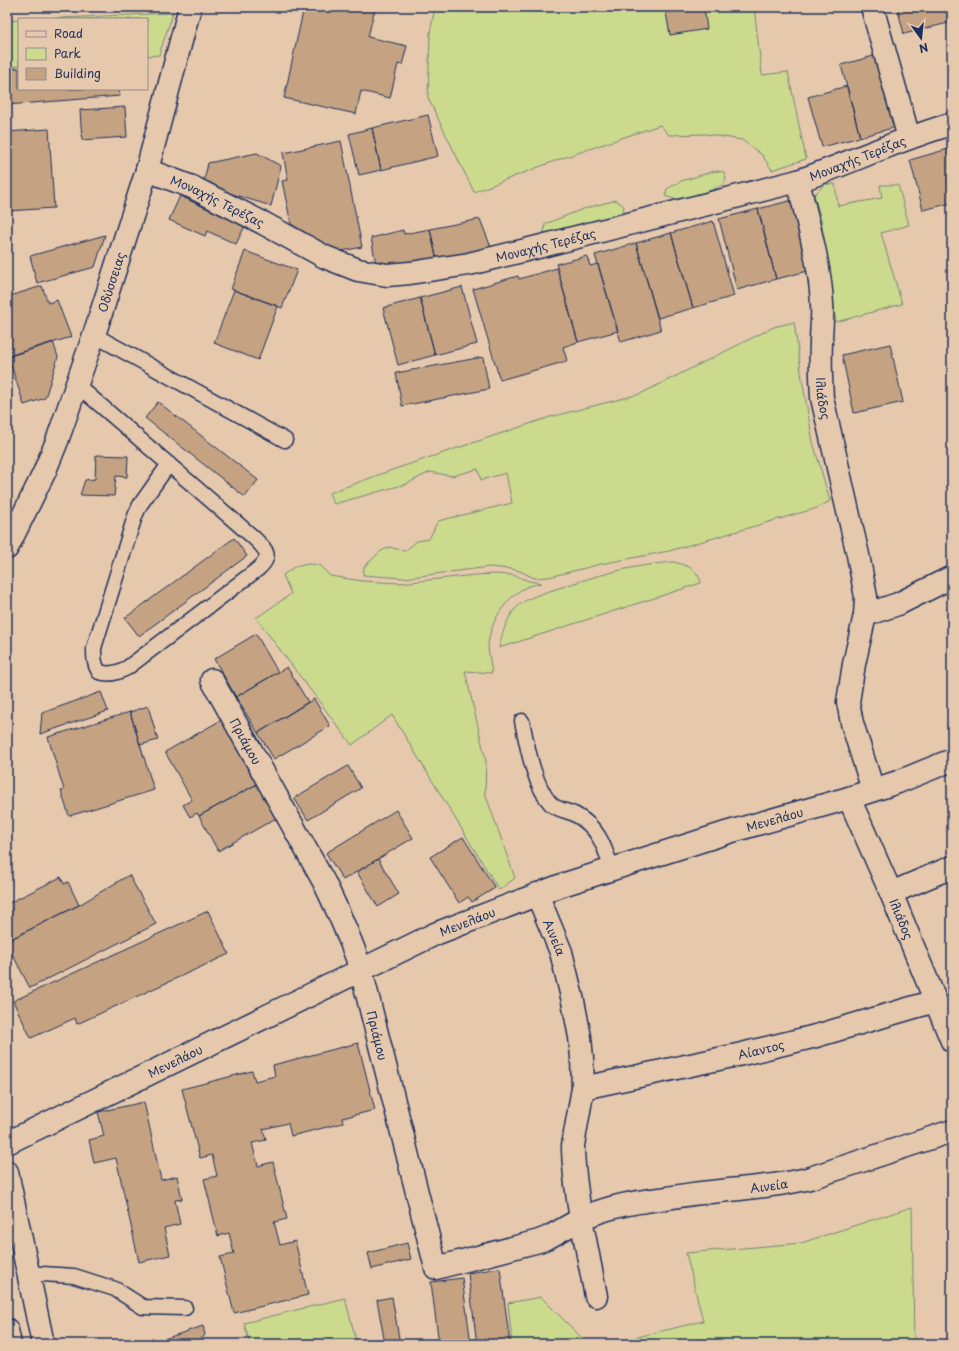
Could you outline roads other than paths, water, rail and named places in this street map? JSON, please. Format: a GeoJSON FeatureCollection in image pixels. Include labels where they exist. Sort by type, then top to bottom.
{"type":"FeatureCollection","features":[{"type":"Feature","properties":{"kind":"street","name":"Οδύσσειας"},"geometry":{"type":"LineString","coordinates":[[7,548],[44,473],[94,335],[147,170],[190,7]]}},
{"type":"Feature","properties":{"kind":"street"},"geometry":{"type":"LineString","coordinates":[[872,7],[909,138]]}},
{"type":"Feature","properties":{"kind":"street","name":"Μοναχής Τερέζας"},"geometry":{"type":"LineString","coordinates":[[147,170],[192,187],[325,257],[358,270],[387,275],[437,269],[484,260],[798,181],[909,138],[952,124]]}},
{"type":"Feature","properties":{"kind":"street","name":"Ιλιάδος"},"geometry":{"type":"LineString","coordinates":[[798,181],[818,265],[821,287],[822,305],[820,345],[822,398],[866,598],[865,614],[854,664],[848,702],[852,723],[873,790]]}},
{"type":"Feature","properties":{"kind":"street"},"geometry":{"type":"LineString","coordinates":[[865,614],[898,604],[952,577]]}},
{"type":"Feature","properties":{"kind":"street","name":"Πριάμου"},"geometry":{"type":"LineString","coordinates":[[212,680],[334,903],[353,948],[361,970],[436,1268],[538,1241],[581,1219]]}},
{"type":"Feature","properties":{"kind":"street","name":"Μενελάου"},"geometry":{"type":"LineString","coordinates":[[7,1143],[435,934],[537,894],[729,832],[849,798],[905,779],[952,760]]}},
{"type":"Feature","properties":{"kind":"street","name":"Ιλιάδος"},"geometry":{"type":"LineString","coordinates":[[849,798],[891,893],[935,1001],[950,1028]]}},
{"type":"Feature","properties":{"kind":"street"},"geometry":{"type":"LineString","coordinates":[[891,893],[952,868]]}},
{"type":"Feature","properties":{"kind":"street","name":"Αινεία"},"geometry":{"type":"LineString","coordinates":[[537,894],[561,952],[572,994],[582,1058],[583,1088],[573,1144],[574,1175],[596,1296]]}},
{"type":"Feature","properties":{"kind":"street","name":"Αίαντος"},"geometry":{"type":"LineString","coordinates":[[583,1088],[816,1036],[935,1001]]}},
{"type":"Feature","properties":{"kind":"street","name":"Αινεία"},"geometry":{"type":"LineString","coordinates":[[581,1219],[605,1209],[634,1202],[793,1182],[810,1178],[952,1130]]}},
{"type":"Feature","properties":{"kind":"street"},"geometry":{"type":"LineString","coordinates":[[7,1172],[43,1344]]}},
{"type":"Feature","properties":{"kind":"street"},"geometry":{"type":"LineString","coordinates":[[7,1330],[10,1344]]}},
{"type":"Feature","properties":{"kind":"lane"},"geometry":{"type":"LineString","coordinates":[[94,335],[285,440]]}},
{"type":"Feature","properties":{"kind":"lane"},"geometry":{"type":"LineString","coordinates":[[77,385],[169,464],[253,537],[267,554],[266,560],[258,569],[127,668],[107,674],[99,672],[95,666],[94,648],[130,527],[140,505],[169,464]]}},
{"type":"Feature","properties":{"kind":"lane"},"geometry":{"type":"LineString","coordinates":[[522,721],[531,762],[545,796],[552,805],[577,816],[596,830],[604,846],[612,869]]}},
{"type":"Feature","properties":{"kind":"lane"},"geometry":{"type":"LineString","coordinates":[[27,1273],[74,1276],[114,1289],[143,1307],[185,1308]]}}]}
